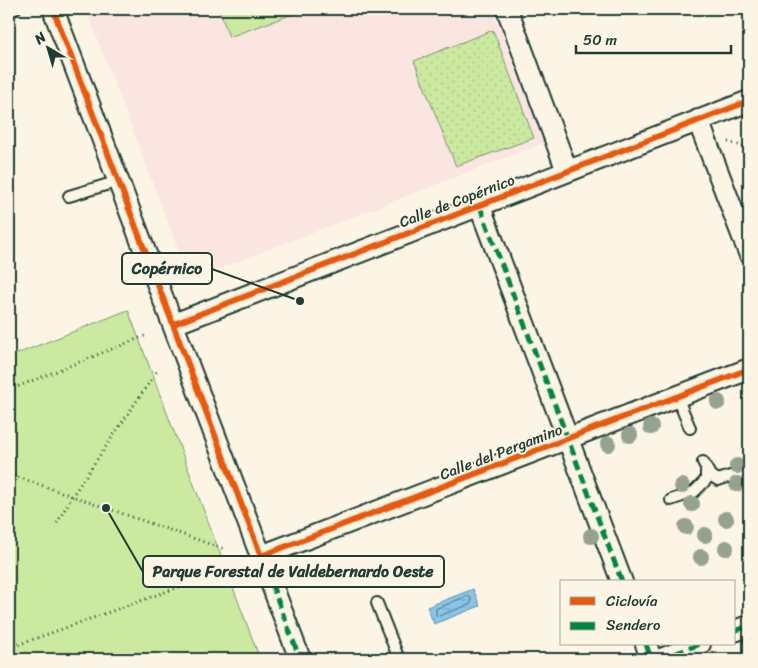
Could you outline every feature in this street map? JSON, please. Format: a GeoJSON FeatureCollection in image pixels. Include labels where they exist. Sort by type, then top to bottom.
{"type":"FeatureCollection","features":[{"type":"Feature","properties":{"kind":"street"},"geometry":{"type":"LineString","coordinates":[[53,9],[300,659]]}},
{"type":"Feature","properties":{"kind":"street"},"geometry":{"type":"LineString","coordinates":[[507,9],[567,171]]}},
{"type":"Feature","properties":{"kind":"street","name":"Calle de Copérnico"},"geometry":{"type":"LineString","coordinates":[[174,324],[480,207],[567,171],[749,101]]}},
{"type":"Feature","properties":{"kind":"street"},"geometry":{"type":"LineString","coordinates":[[698,120],[749,253]]}},
{"type":"Feature","properties":{"kind":"street","name":"Calle del Pergamino"},"geometry":{"type":"LineString","coordinates":[[480,207],[621,580]]}},
{"type":"Feature","properties":{"kind":"street","name":"Calle del Pergamino"},"geometry":{"type":"LineString","coordinates":[[261,556],[568,440],[749,369]]}},
{"type":"Feature","properties":{"kind":"street"},"geometry":{"type":"LineString","coordinates":[[736,630],[749,626]]}},
{"type":"Feature","properties":{"kind":"street"},"geometry":{"type":"LineString","coordinates":[[647,646],[652,659]]}},
{"type":"Feature","properties":{"kind":"street"},"geometry":{"type":"LineString","coordinates":[[661,659],[695,646]]}},
{"type":"Feature","properties":{"kind":"lane"},"geometry":{"type":"LineString","coordinates":[[9,11],[15,9]]}},
{"type":"Feature","properties":{"kind":"lane"},"geometry":{"type":"LineString","coordinates":[[69,196],[119,181]]}},
{"type":"Feature","properties":{"kind":"lane"},"geometry":{"type":"LineString","coordinates":[[678,397],[690,428]]}},
{"type":"Feature","properties":{"kind":"lane"},"geometry":{"type":"LineString","coordinates":[[671,500],[694,492],[706,480],[704,466],[718,480],[749,470]]}},
{"type":"Feature","properties":{"kind":"lane"},"geometry":{"type":"LineString","coordinates":[[376,603],[399,659]]}},
{"type":"Feature","properties":{"kind":"path"},"geometry":{"type":"LineString","coordinates":[[723,139],[749,148]]}},
{"type":"Feature","properties":{"kind":"path"},"geometry":{"type":"LineString","coordinates":[[9,390],[147,335]]}},
{"type":"Feature","properties":{"kind":"path"},"geometry":{"type":"LineString","coordinates":[[57,523],[73,495],[157,371]]}},
{"type":"Feature","properties":{"kind":"path"},"geometry":{"type":"LineString","coordinates":[[9,474],[224,549]]}},
{"type":"Feature","properties":{"kind":"path"},"geometry":{"type":"LineString","coordinates":[[9,648],[232,568]]}},
{"type":"Feature","properties":{"kind":"shaded area"},"geometry":{"type":"Polygon","coordinates":[[[110,9],[492,9],[544,143],[190,280],[89,17],[110,9]]]}},
{"type":"Feature","properties":{"kind":"green space"},"geometry":{"type":"Polygon","coordinates":[[[219,9],[307,9],[229,37],[219,9]]]}},
{"type":"Feature","properties":{"kind":"green space"},"geometry":{"type":"Polygon","coordinates":[[[493,30],[534,138],[456,166],[414,61],[493,30]]]}},
{"type":"Feature","properties":{"kind":"green space"},"geometry":{"type":"Polygon","coordinates":[[[128,310],[260,659],[9,659],[9,357],[128,310]]]}},
{"type":"Feature","properties":{"kind":"water"},"geometry":{"type":"Polygon","coordinates":[[[473,589],[480,606],[434,624],[427,607],[473,589]]]}},
{"type":"Feature","properties":{"kind":"marked path"},"geometry":{"type":"LineString","coordinates":[[480,207],[621,580]]}},
{"type":"Feature","properties":{"kind":"marked path"},"geometry":{"type":"LineString","coordinates":[[261,556],[300,659]]}},
{"type":"Feature","properties":{"kind":"marked path"},"geometry":{"type":"LineString","coordinates":[[736,630],[749,626]]}},
{"type":"Feature","properties":{"kind":"marked path"},"geometry":{"type":"LineString","coordinates":[[647,646],[651,659]]}},
{"type":"Feature","properties":{"kind":"marked path"},"geometry":{"type":"LineString","coordinates":[[661,659],[695,646]]}},
{"type":"Feature","properties":{"kind":"cycle path"},"geometry":{"type":"LineString","coordinates":[[53,9],[261,556],[749,369]]}},
{"type":"Feature","properties":{"kind":"cycle path"},"geometry":{"type":"LineString","coordinates":[[174,324],[749,101]]}},
{"type":"Feature","properties":{"kind":"place","name":"Copérnico"},"geometry":{"type":"Point","coordinates":[300,301]}},
{"type":"Feature","properties":{"kind":"place","name":"Parque Forestal de Valdebernardo Oeste"},"geometry":{"type":"Point","coordinates":[106,508]}}]}
